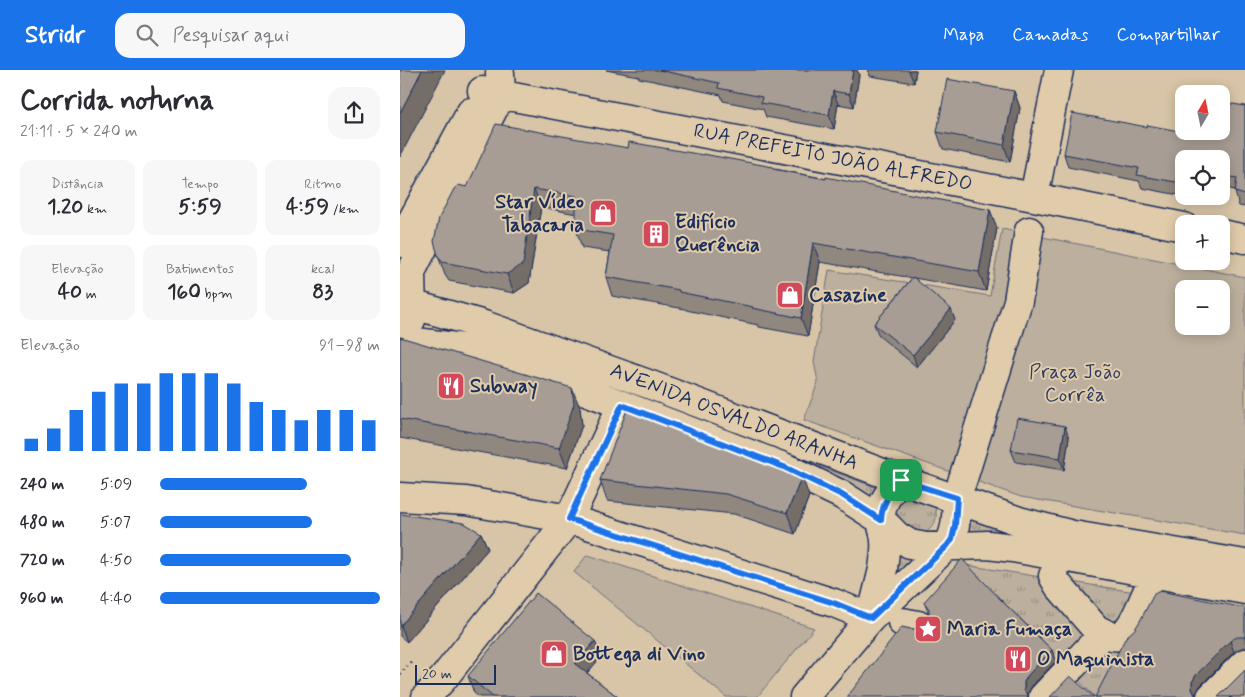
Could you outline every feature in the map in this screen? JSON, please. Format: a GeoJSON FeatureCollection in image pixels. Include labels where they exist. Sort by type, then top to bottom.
{"type":"FeatureCollection","features":[{"type":"Feature","properties":{"kind":"street"},"geometry":{"type":"LineString","coordinates":[[1034,197],[1059,70]]}},
{"type":"Feature","properties":{"kind":"street"},"geometry":{"type":"LineString","coordinates":[[402,340],[412,317],[406,302],[423,223],[496,82]]}},
{"type":"Feature","properties":{"kind":"street","name":"RUA PREFEITO JOÃO ALFREDO"},"geometry":{"type":"LineString","coordinates":[[496,82],[1034,197],[1175,225]]}},
{"type":"Feature","properties":{"kind":"street"},"geometry":{"type":"LineString","coordinates":[[400,243],[423,223]]}},
{"type":"Feature","properties":{"kind":"street"},"geometry":{"type":"LineString","coordinates":[[804,697],[871,618],[947,546],[952,539],[960,490],[1018,301],[1029,232]]}},
{"type":"Feature","properties":{"kind":"street"},"geometry":{"type":"LineString","coordinates":[[1230,236],[1245,239]]}},
{"type":"Feature","properties":{"kind":"street","name":"AVENIDA OSVALDO ARANHA"},"geometry":{"type":"LineString","coordinates":[[406,302],[484,325],[651,384],[901,480],[960,490],[1019,521],[1073,535],[1245,564]]}},
{"type":"Feature","properties":{"kind":"street","name":"AVENIDA OSVALDO ARANHA"},"geometry":{"type":"LineString","coordinates":[[402,340],[479,350],[784,467],[842,495],[881,520],[897,536],[910,544],[926,547],[988,545],[1013,548],[1245,590]]}},
{"type":"Feature","properties":{"kind":"street"},"geometry":{"type":"LineString","coordinates":[[426,697],[442,680],[569,519],[622,405]]}},
{"type":"Feature","properties":{"kind":"street"},"geometry":{"type":"LineString","coordinates":[[871,618],[884,562],[886,540],[881,520],[882,511],[890,491],[901,480]]}},
{"type":"Feature","properties":{"kind":"street"},"geometry":{"type":"LineString","coordinates":[[400,497],[466,501],[569,519],[834,603],[871,618]]}},
{"type":"Feature","properties":{"kind":"street"},"geometry":{"type":"LineString","coordinates":[[1053,576],[1058,585],[1096,629],[1112,636],[1120,636],[1126,632],[1148,592]]}},
{"type":"Feature","properties":{"kind":"street"},"geometry":{"type":"LineString","coordinates":[[1042,697],[1104,633]]}},
{"type":"Feature","properties":{"kind":"street"},"geometry":{"type":"LineString","coordinates":[[1211,697],[1245,663]]}},
{"type":"Feature","properties":{"kind":"path"},"geometry":{"type":"LineString","coordinates":[[400,674],[412,661]]}},
{"type":"Feature","properties":{"kind":"green space","name":"Praça João Corrêa"},"geometry":{"type":"Polygon","coordinates":[[[1002,229],[1175,263],[1175,270],[1210,270],[1245,277],[1245,535],[1021,497],[804,420],[818,382],[814,362],[829,270],[990,296],[1002,229]]]}},
{"type":"Feature","properties":{"kind":"green space"},"geometry":{"type":"Polygon","coordinates":[[[806,461],[877,488],[869,501],[803,467],[806,461]]]}},
{"type":"Feature","properties":{"kind":"green space"},"geometry":{"type":"Polygon","coordinates":[[[906,495],[932,501],[936,511],[934,524],[921,535],[894,519],[896,505],[906,495]]]}},
{"type":"Feature","properties":{"kind":"green space"},"geometry":{"type":"Polygon","coordinates":[[[963,513],[1009,529],[1007,537],[959,536],[963,513]]]}},
{"type":"Feature","properties":{"kind":"green space"},"geometry":{"type":"Polygon","coordinates":[[[894,549],[928,558],[887,593],[894,549]]]}},
{"type":"Feature","properties":{"kind":"green space"},"geometry":{"type":"Polygon","coordinates":[[[587,555],[814,628],[757,697],[726,697],[574,572],[587,555]]]}},
{"type":"Feature","properties":{"kind":"green space"},"geometry":{"type":"Polygon","coordinates":[[[965,565],[1154,595],[1100,697],[1095,697],[965,565]]]}},
{"type":"Feature","properties":{"kind":"building"},"geometry":{"type":"Polygon","coordinates":[[[400,70],[422,70],[400,113],[400,70]]]}},
{"type":"Feature","properties":{"kind":"building"},"geometry":{"type":"Polygon","coordinates":[[[659,70],[853,70],[849,94],[833,91],[829,115],[761,103],[762,97],[718,88],[719,83],[659,70]]]}},
{"type":"Feature","properties":{"kind":"building"},"geometry":{"type":"Polygon","coordinates":[[[947,79],[1014,91],[1004,145],[937,132],[947,79]]]}},
{"type":"Feature","properties":{"kind":"building"},"geometry":{"type":"Polygon","coordinates":[[[1230,104],[1245,106],[1245,195],[1235,192],[1237,178],[1230,177],[1230,150],[1175,150],[1175,182],[1137,175],[1139,168],[1064,154],[1072,113],[1147,127],[1147,125],[1175,130],[1175,140],[1230,140],[1230,104]]]}},
{"type":"Feature","properties":{"kind":"building"},"geometry":{"type":"Polygon","coordinates":[[[496,124],[628,148],[629,142],[703,154],[990,210],[979,272],[813,243],[801,318],[679,292],[679,290],[606,277],[613,235],[576,229],[576,196],[534,189],[523,264],[507,274],[442,262],[438,256],[434,241],[439,218],[454,189],[458,185],[467,187],[496,124]]]}},
{"type":"Feature","properties":{"kind":"building"},"geometry":{"type":"Polygon","coordinates":[[[913,277],[951,309],[913,355],[874,324],[913,277]]]}},
{"type":"Feature","properties":{"kind":"building"},"geometry":{"type":"Polygon","coordinates":[[[400,337],[572,388],[574,404],[559,448],[400,419],[400,337]]]}},
{"type":"Feature","properties":{"kind":"building"},"geometry":{"type":"Polygon","coordinates":[[[627,410],[802,476],[787,513],[726,494],[600,480],[627,410]]]}},
{"type":"Feature","properties":{"kind":"building"},"geometry":{"type":"Polygon","coordinates":[[[1017,418],[1065,426],[1060,458],[1011,450],[1017,418]]]}},
{"type":"Feature","properties":{"kind":"building"},"geometry":{"type":"Polygon","coordinates":[[[400,514],[464,523],[481,533],[401,625],[400,624],[400,514]]]}},
{"type":"Feature","properties":{"kind":"building"},"geometry":{"type":"Polygon","coordinates":[[[962,559],[1052,650],[1028,675],[1024,682],[1024,690],[1028,697],[847,697],[902,627],[919,629],[926,624],[929,609],[924,602],[962,559]]]}},
{"type":"Feature","properties":{"kind":"building"},"geometry":{"type":"Polygon","coordinates":[[[1160,591],[1245,608],[1245,637],[1237,637],[1230,641],[1196,675],[1192,682],[1192,689],[1196,697],[1095,697],[1126,637],[1135,629],[1154,594],[1160,591]]]}},
{"type":"Feature","properties":{"kind":"building"},"geometry":{"type":"Polygon","coordinates":[[[536,593],[595,641],[575,664],[618,697],[493,697],[468,676],[536,593]]]}},
{"type":"Feature","properties":{"kind":"building"},"geometry":{"type":"Polygon","coordinates":[[[1245,670],[1245,697],[1218,697],[1245,670]]]}},
{"type":"Feature","properties":{"kind":"building"},"geometry":{"type":"Polygon","coordinates":[[[1070,676],[1094,697],[1050,697],[1070,676]]]}},
{"type":"Feature","properties":{"kind":"place","name":"Star Vídeo Tabacaria"},"geometry":{"type":"Point","coordinates":[603,213]}},
{"type":"Feature","properties":{"kind":"place","name":"Edifício Querência"},"geometry":{"type":"Point","coordinates":[656,234]}},
{"type":"Feature","properties":{"kind":"place","name":"Casazine"},"geometry":{"type":"Point","coordinates":[790,295]}},
{"type":"Feature","properties":{"kind":"place","name":"Subway"},"geometry":{"type":"Point","coordinates":[451,386]}},
{"type":"Feature","properties":{"kind":"place","name":"Maria Fumaça"},"geometry":{"type":"Point","coordinates":[928,629]}},
{"type":"Feature","properties":{"kind":"place","name":"Bottega di Vino"},"geometry":{"type":"Point","coordinates":[554,654]}},
{"type":"Feature","properties":{"kind":"place","name":"O Maquinista"},"geometry":{"type":"Point","coordinates":[1018,659]}},
{"type":"Feature","properties":{"kind":"route"},"geometry":{"type":"LineString","coordinates":[[622,405],[784,467],[842,495],[881,520],[885,501],[890,491],[901,480],[957,498],[955,526],[952,539],[947,546],[871,618],[834,603],[569,519],[622,405]]}}]}
